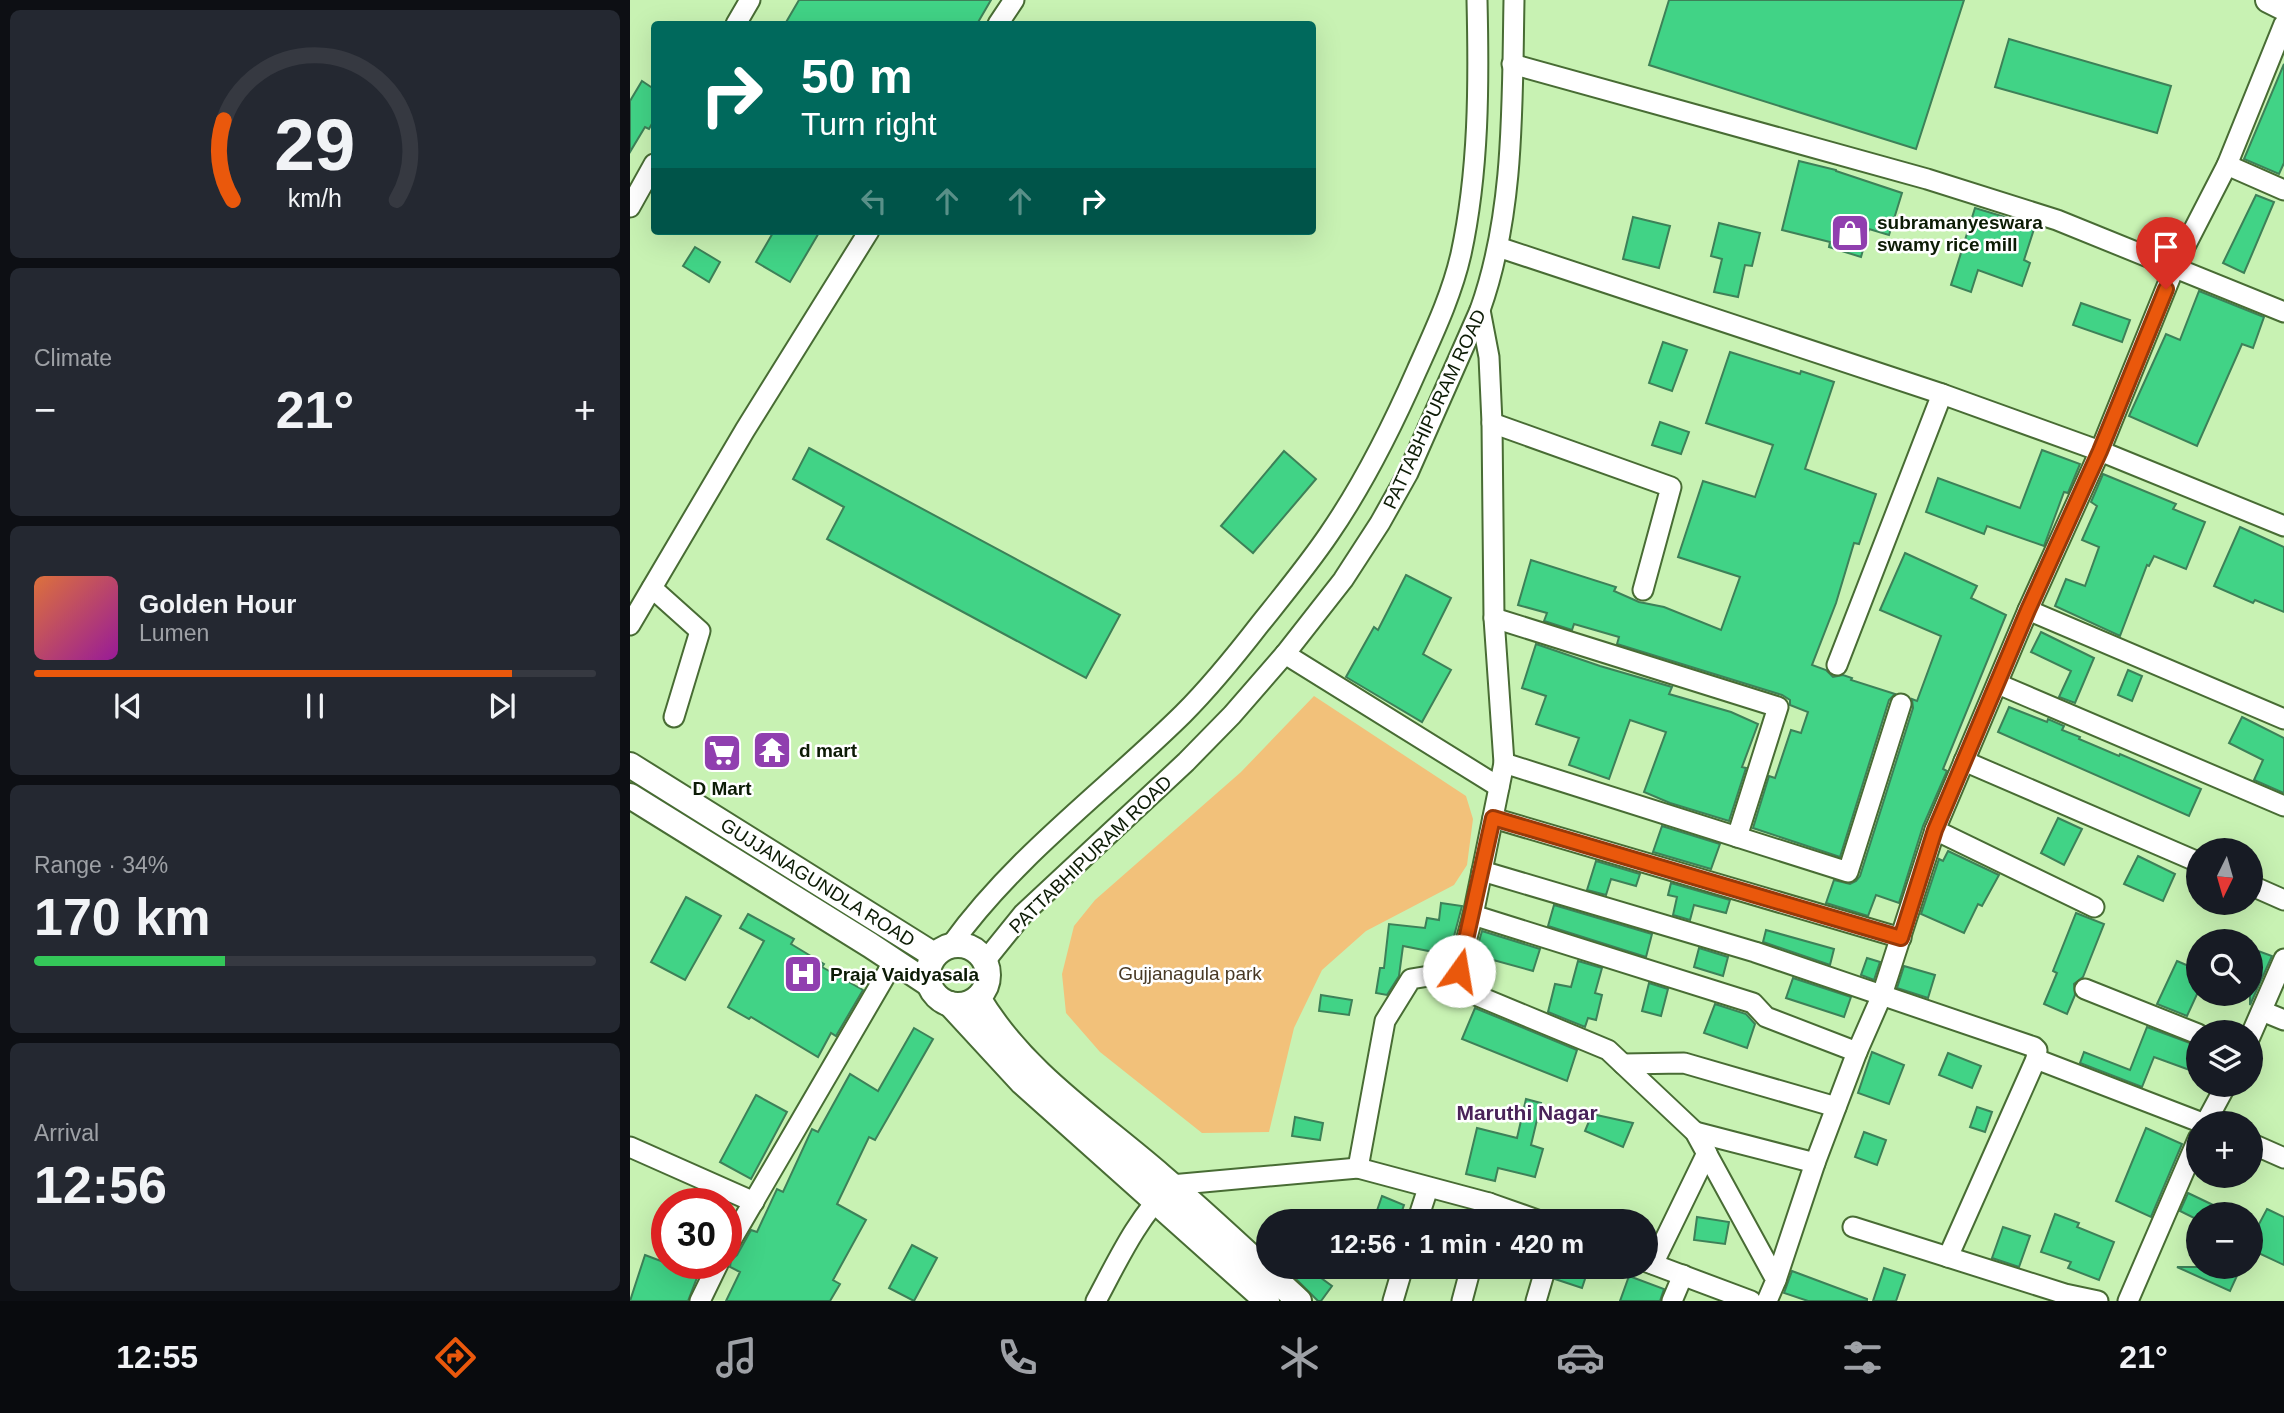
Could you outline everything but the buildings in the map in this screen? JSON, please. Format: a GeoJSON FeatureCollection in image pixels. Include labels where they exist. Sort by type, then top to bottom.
{"type":"FeatureCollection","features":[{"type":"Feature","properties":{"kind":"main road"},"geometry":{"type":"LineString","coordinates":[[2267,0],[2284,8]]}},
{"type":"Feature","properties":{"kind":"main road","name":"GUJJANAGUNDLA ROAD"},"geometry":{"type":"LineString","coordinates":[[630,765],[942,950]]}},
{"type":"Feature","properties":{"kind":"main road","name":"GUJJANAGUNDLA ROAD"},"geometry":{"type":"LineString","coordinates":[[630,796],[929,984]]}},
{"type":"Feature","properties":{"kind":"main road"},"geometry":{"type":"LineString","coordinates":[[950,1004],[970,1003],[978,998],[988,980],[985,961],[971,947],[942,950],[929,964],[929,984],[941,1000],[950,1004],[1023,1082],[1299,1301]]}},
{"type":"Feature","properties":{"kind":"main road"},"geometry":{"type":"LineString","coordinates":[[978,998],[992,1021],[1027,1062],[1163,1193],[1266,1301]]}},
{"type":"Feature","properties":{"kind":"street"},"geometry":{"type":"LineString","coordinates":[[738,21],[750,0]]}},
{"type":"Feature","properties":{"kind":"street"},"geometry":{"type":"LineString","coordinates":[[1000,21],[1014,0]]}},
{"type":"Feature","properties":{"kind":"street","name":"PATTABHIPURAM ROAD"},"geometry":{"type":"LineString","coordinates":[[942,950],[1026,857],[1153,743],[1206,689],[1303,571],[1354,495],[1385,439],[1437,325],[1461,254],[1476,143],[1477,0]]}},
{"type":"Feature","properties":{"kind":"street","name":"PATTABHIPURAM ROAD"},"geometry":{"type":"LineString","coordinates":[[985,961],[1023,914],[1186,762],[1232,715],[1285,654],[1343,580],[1408,473],[1480,310],[1498,247],[1508,157],[1514,0]]}},
{"type":"Feature","properties":{"kind":"street"},"geometry":{"type":"LineString","coordinates":[[1767,1301],[1836,1107],[1882,995],[1935,830],[2028,610],[2100,451],[2175,266],[2227,165],[2284,24]]}},
{"type":"Feature","properties":{"kind":"street"},"geometry":{"type":"LineString","coordinates":[[1512,64],[1927,178],[2057,220],[2284,312]]}},
{"type":"Feature","properties":{"kind":"street"},"geometry":{"type":"LineString","coordinates":[[2227,165],[2284,190]]}},
{"type":"Feature","properties":{"kind":"street"},"geometry":{"type":"LineString","coordinates":[[630,207],[651,169]]}},
{"type":"Feature","properties":{"kind":"street"},"geometry":{"type":"LineString","coordinates":[[630,625],[738,441],[867,235]]}},
{"type":"Feature","properties":{"kind":"street"},"geometry":{"type":"LineString","coordinates":[[1498,247],[1942,394],[2100,451],[2284,526]]}},
{"type":"Feature","properties":{"kind":"street"},"geometry":{"type":"LineString","coordinates":[[1480,310],[1489,357],[1494,618],[1504,763],[1473,915],[1454,986],[1608,1050],[1695,1132],[1776,1280]]}},
{"type":"Feature","properties":{"kind":"street"},"geometry":{"type":"LineString","coordinates":[[1837,665],[1942,394]]}},
{"type":"Feature","properties":{"kind":"street"},"geometry":{"type":"LineString","coordinates":[[1492,424],[1671,487],[1643,590]]}},
{"type":"Feature","properties":{"kind":"street"},"geometry":{"type":"LineString","coordinates":[[652,588],[700,631],[674,717]]}},
{"type":"Feature","properties":{"kind":"street"},"geometry":{"type":"LineString","coordinates":[[2028,610],[2284,719]]}},
{"type":"Feature","properties":{"kind":"street"},"geometry":{"type":"LineString","coordinates":[[1494,618],[1778,707],[1737,837]]}},
{"type":"Feature","properties":{"kind":"street"},"geometry":{"type":"LineString","coordinates":[[1285,654],[1499,788]]}},
{"type":"Feature","properties":{"kind":"street"},"geometry":{"type":"LineString","coordinates":[[1998,684],[2284,806]]}},
{"type":"Feature","properties":{"kind":"street"},"geometry":{"type":"LineString","coordinates":[[1504,763],[1848,872],[1901,704]]}},
{"type":"Feature","properties":{"kind":"street"},"geometry":{"type":"LineString","coordinates":[[1964,761],[2186,857]]}},
{"type":"Feature","properties":{"kind":"street"},"geometry":{"type":"LineString","coordinates":[[1493,818],[1901,938]]}},
{"type":"Feature","properties":{"kind":"street"},"geometry":{"type":"LineString","coordinates":[[1935,830],[2094,907]]}},
{"type":"Feature","properties":{"kind":"street"},"geometry":{"type":"LineString","coordinates":[[1482,871],[1755,952],[2034,1047],[2037,1050],[2036,1059],[1948,1257]]}},
{"type":"Feature","properties":{"kind":"street"},"geometry":{"type":"LineString","coordinates":[[2263,891],[2284,900]]}},
{"type":"Feature","properties":{"kind":"street"},"geometry":{"type":"LineString","coordinates":[[1473,915],[1753,1003],[1766,1017],[1857,1052]]}},
{"type":"Feature","properties":{"kind":"street"},"geometry":{"type":"LineString","coordinates":[[2258,1020],[2284,959]]}},
{"type":"Feature","properties":{"kind":"street"},"geometry":{"type":"LineString","coordinates":[[742,1223],[894,961]]}},
{"type":"Feature","properties":{"kind":"street"},"geometry":{"type":"LineString","coordinates":[[1358,1168],[1385,1021],[1410,979],[1459,971]]}},
{"type":"Feature","properties":{"kind":"street"},"geometry":{"type":"LineString","coordinates":[[2085,989],[2186,1029]]}},
{"type":"Feature","properties":{"kind":"street"},"geometry":{"type":"LineString","coordinates":[[2262,1011],[2284,1020]]}},
{"type":"Feature","properties":{"kind":"street"},"geometry":{"type":"LineString","coordinates":[[2036,1059],[2186,1116]]}},
{"type":"Feature","properties":{"kind":"street"},"geometry":{"type":"LineString","coordinates":[[1623,1064],[1684,1063],[1836,1107]]}},
{"type":"Feature","properties":{"kind":"street"},"geometry":{"type":"LineString","coordinates":[[1695,1132],[1815,1163]]}},
{"type":"Feature","properties":{"kind":"street"},"geometry":{"type":"LineString","coordinates":[[630,1147],[754,1202]]}},
{"type":"Feature","properties":{"kind":"street"},"geometry":{"type":"LineString","coordinates":[[2263,1149],[2284,1158]]}},
{"type":"Feature","properties":{"kind":"street"},"geometry":{"type":"LineString","coordinates":[[1658,1248],[1707,1153]]}},
{"type":"Feature","properties":{"kind":"street"},"geometry":{"type":"LineString","coordinates":[[2128,1301],[2186,1167]]}},
{"type":"Feature","properties":{"kind":"street"},"geometry":{"type":"LineString","coordinates":[[1096,1301],[1133,1234],[1163,1193],[1358,1168],[1428,1188],[1479,1209]]}},
{"type":"Feature","properties":{"kind":"street"},"geometry":{"type":"LineString","coordinates":[[1422,1209],[1428,1188]]}},
{"type":"Feature","properties":{"kind":"street"},"geometry":{"type":"LineString","coordinates":[[1853,1227],[2064,1298],[2098,1301]]}},
{"type":"Feature","properties":{"kind":"street"},"geometry":{"type":"LineString","coordinates":[[1658,1266],[1751,1301]]}},
{"type":"Feature","properties":{"kind":"street"},"geometry":{"type":"LineString","coordinates":[[1672,1301],[1683,1275]]}},
{"type":"Feature","properties":{"kind":"street"},"geometry":{"type":"LineString","coordinates":[[700,1301],[711,1279]]}},
{"type":"Feature","properties":{"kind":"street"},"geometry":{"type":"LineString","coordinates":[[1393,1301],[1399,1279]]}},
{"type":"Feature","properties":{"kind":"street"},"geometry":{"type":"LineString","coordinates":[[1466,1300],[1469,1279]]}},
{"type":"Feature","properties":{"kind":"street"},"geometry":{"type":"LineString","coordinates":[[1536,1301],[1542,1279]]}},
{"type":"Feature","properties":{"kind":"green space","name":"Gujjanagula park"},"geometry":{"type":"Polygon","coordinates":[[[1314,696],[1466,796],[1473,819],[1467,865],[1454,885],[1366,931],[1322,970],[1294,1028],[1269,1132],[1202,1133],[1100,1052],[1066,1013],[1062,974],[1074,926],[1095,900],[1241,772],[1314,696]]]}},
{"type":"Feature","properties":{"kind":"place","name":"subramanyeswara swamy rice mill"},"geometry":{"type":"Point","coordinates":[1850,233]}},
{"type":"Feature","properties":{"kind":"place","name":"d mart"},"geometry":{"type":"Point","coordinates":[772,750]}},
{"type":"Feature","properties":{"kind":"place","name":"D Mart"},"geometry":{"type":"Point","coordinates":[722,753]}},
{"type":"Feature","properties":{"kind":"place","name":"Praja Vaidyasala"},"geometry":{"type":"Point","coordinates":[803,974]}},
{"type":"Feature","properties":{"kind":"district","name":"Maruthi Nagar"},"geometry":{"type":"Point","coordinates":[1527,1113]}},
{"type":"Feature","properties":{"kind":"route"},"geometry":{"type":"LineString","coordinates":[[1459,971],[1493,818],[1901,938],[1935,830],[2028,610],[2100,451],[2166,289]]}}]}
